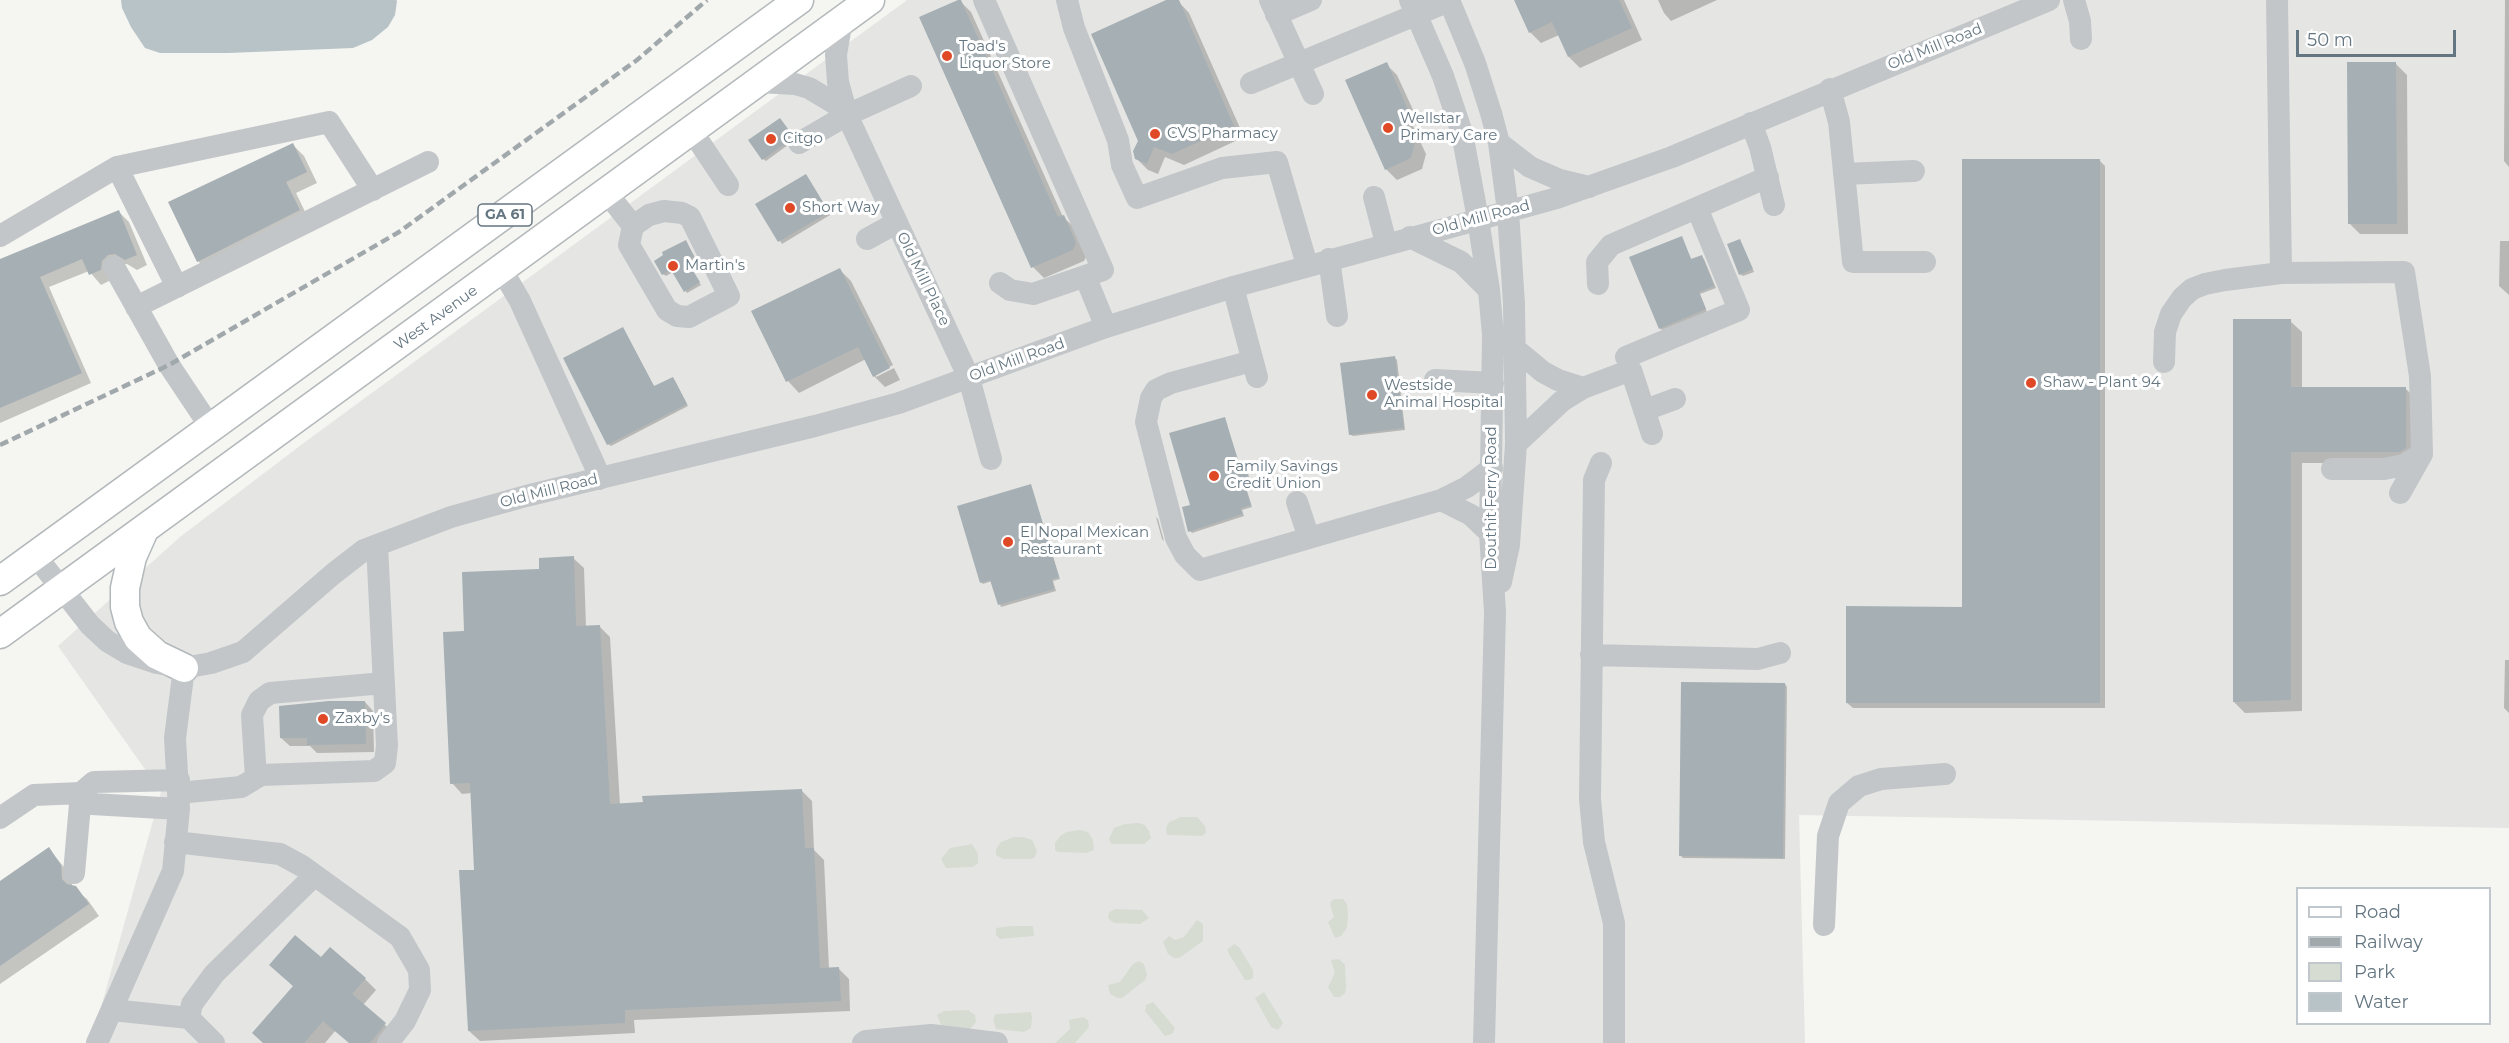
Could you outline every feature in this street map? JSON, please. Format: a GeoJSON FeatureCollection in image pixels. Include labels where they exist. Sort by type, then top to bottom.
{"type":"FeatureCollection","features":[{"type":"Feature","properties":{"kind":"main road","name":"GA 61"},"geometry":{"type":"LineString","coordinates":[[0,581],[799,0]]}},
{"type":"Feature","properties":{"kind":"main road","name":"West Avenue"},"geometry":{"type":"LineString","coordinates":[[0,634],[870,0]]}},
{"type":"Feature","properties":{"kind":"main road"},"geometry":{"type":"LineString","coordinates":[[144,530],[132,557],[126,580],[125,607],[129,622],[138,638],[157,655],[184,668]]}},
{"type":"Feature","properties":{"kind":"street"},"geometry":{"type":"LineString","coordinates":[[984,0],[1103,270],[1033,294],[1010,290],[1000,283]]}},
{"type":"Feature","properties":{"kind":"street"},"geometry":{"type":"LineString","coordinates":[[1311,0],[1273,7],[1313,94]]}},
{"type":"Feature","properties":{"kind":"street","name":"Old Mill Road"},"geometry":{"type":"LineString","coordinates":[[35,555],[90,625],[107,641],[127,652],[157,663],[184,668],[212,663],[243,652],[364,550],[451,517],[526,496],[815,426],[899,403],[1106,327],[1233,286],[1589,187],[1672,157],[1830,89],[2049,0]]}},
{"type":"Feature","properties":{"kind":"street"},"geometry":{"type":"LineString","coordinates":[[2074,0],[2080,21],[2081,39]]}},
{"type":"Feature","properties":{"kind":"street"},"geometry":{"type":"LineString","coordinates":[[2277,0],[2281,273]]}},
{"type":"Feature","properties":{"kind":"street"},"geometry":{"type":"LineString","coordinates":[[1251,83],[1299,63],[1413,7],[1449,1]]}},
{"type":"Feature","properties":{"kind":"street","name":"Douthit Ferry Road"},"geometry":{"type":"LineString","coordinates":[[1449,1],[1478,73],[1499,143],[1508,211],[1515,348],[1516,444],[1509,545],[1495,612]]}},
{"type":"Feature","properties":{"kind":"street"},"geometry":{"type":"LineString","coordinates":[[1068,3],[1074,28],[1118,140],[1122,165],[1137,198],[1222,168],[1276,162],[1318,262],[1337,316]]}},
{"type":"Feature","properties":{"kind":"street","name":"Douthit Ferry Road"},"geometry":{"type":"LineString","coordinates":[[1413,7],[1454,105],[1462,133],[1489,290],[1493,336],[1490,533],[1495,612],[1484,1043]]}},
{"type":"Feature","properties":{"kind":"street","name":"Old Mill Place"},"geometry":{"type":"LineString","coordinates":[[845,18],[836,55],[838,82],[847,115],[969,378],[991,459]]}},
{"type":"Feature","properties":{"kind":"street","name":"Old Mill Place"},"geometry":{"type":"LineString","coordinates":[[759,82],[795,84],[809,88],[834,103],[847,115]]}},
{"type":"Feature","properties":{"kind":"street"},"geometry":{"type":"LineString","coordinates":[[799,143],[847,115],[911,86]]}},
{"type":"Feature","properties":{"kind":"street"},"geometry":{"type":"LineString","coordinates":[[1830,89],[1839,122],[1853,262],[1925,262]]}},
{"type":"Feature","properties":{"kind":"street"},"geometry":{"type":"LineString","coordinates":[[0,236],[117,167],[329,122],[373,190]]}},
{"type":"Feature","properties":{"kind":"street"},"geometry":{"type":"LineString","coordinates":[[1751,123],[1774,205]]}},
{"type":"Feature","properties":{"kind":"street"},"geometry":{"type":"LineString","coordinates":[[692,131],[728,185]]}},
{"type":"Feature","properties":{"kind":"street"},"geometry":{"type":"LineString","coordinates":[[1499,143],[1530,167],[1560,180],[1589,187]]}},
{"type":"Feature","properties":{"kind":"street"},"geometry":{"type":"LineString","coordinates":[[136,307],[428,162]]}},
{"type":"Feature","properties":{"kind":"street"},"geometry":{"type":"LineString","coordinates":[[117,167],[177,287]]}},
{"type":"Feature","properties":{"kind":"street"},"geometry":{"type":"LineString","coordinates":[[1844,174],[1914,171]]}},
{"type":"Feature","properties":{"kind":"street"},"geometry":{"type":"LineString","coordinates":[[1598,284],[1597,262],[1611,245],[1768,177]]}},
{"type":"Feature","properties":{"kind":"street"},"geometry":{"type":"LineString","coordinates":[[607,193],[631,235],[667,310],[677,316],[689,317],[729,296],[689,212],[664,211],[649,214],[631,235]]}},
{"type":"Feature","properties":{"kind":"street"},"geometry":{"type":"LineString","coordinates":[[1374,197],[1386,243]]}},
{"type":"Feature","properties":{"kind":"street"},"geometry":{"type":"LineString","coordinates":[[1516,444],[1562,401],[1626,358],[1739,310],[1697,208]]}},
{"type":"Feature","properties":{"kind":"street"},"geometry":{"type":"LineString","coordinates":[[867,239],[896,223]]}},
{"type":"Feature","properties":{"kind":"street"},"geometry":{"type":"LineString","coordinates":[[1410,237],[1461,262],[1489,290]]}},
{"type":"Feature","properties":{"kind":"street"},"geometry":{"type":"LineString","coordinates":[[114,267],[169,364],[211,428]]}},
{"type":"Feature","properties":{"kind":"street"},"geometry":{"type":"LineString","coordinates":[[502,270],[524,311],[599,479]]}},
{"type":"Feature","properties":{"kind":"street"},"geometry":{"type":"LineString","coordinates":[[2163,362],[2165,332],[2171,314],[2181,298],[2192,289],[2205,284],[2281,273],[2404,272],[2420,376],[2422,454],[2400,493]]}},
{"type":"Feature","properties":{"kind":"street"},"geometry":{"type":"LineString","coordinates":[[1085,276],[1106,327]]}},
{"type":"Feature","properties":{"kind":"street"},"geometry":{"type":"LineString","coordinates":[[1233,286],[1255,369],[1171,383],[1156,390],[1146,414],[1176,538],[1191,563],[1200,570],[1441,500],[1467,487],[1492,468]]}},
{"type":"Feature","properties":{"kind":"street"},"geometry":{"type":"LineString","coordinates":[[1515,348],[1543,372],[1558,380],[1584,388]]}},
{"type":"Feature","properties":{"kind":"street"},"geometry":{"type":"LineString","coordinates":[[1626,358],[1653,434]]}},
{"type":"Feature","properties":{"kind":"street"},"geometry":{"type":"LineString","coordinates":[[1435,380],[1493,383]]}},
{"type":"Feature","properties":{"kind":"street"},"geometry":{"type":"LineString","coordinates":[[1645,410],[1675,399]]}},
{"type":"Feature","properties":{"kind":"street"},"geometry":{"type":"LineString","coordinates":[[2332,469],[2384,469],[2404,465],[2422,454]]}},
{"type":"Feature","properties":{"kind":"street"},"geometry":{"type":"LineString","coordinates":[[1601,463],[1593,480],[1590,799],[1594,842],[1614,923],[1614,1043]]}},
{"type":"Feature","properties":{"kind":"street"},"geometry":{"type":"LineString","coordinates":[[1441,500],[1471,515],[1490,533]]}},
{"type":"Feature","properties":{"kind":"street"},"geometry":{"type":"LineString","coordinates":[[1297,502],[1309,538]]}},
{"type":"Feature","properties":{"kind":"street"},"geometry":{"type":"LineString","coordinates":[[0,818],[34,795],[179,794],[241,787],[261,775],[374,771],[385,763],[384,683],[377,545]]}},
{"type":"Feature","properties":{"kind":"street"},"geometry":{"type":"LineString","coordinates":[[1591,655],[1758,659],[1780,653]]}},
{"type":"Feature","properties":{"kind":"street"},"geometry":{"type":"LineString","coordinates":[[98,1043],[173,871],[179,794],[176,738],[184,668]]}},
{"type":"Feature","properties":{"kind":"street"},"geometry":{"type":"LineString","coordinates":[[256,778],[252,715],[259,701],[270,693],[384,683]]}},
{"type":"Feature","properties":{"kind":"street"},"geometry":{"type":"LineString","coordinates":[[1824,925],[1828,836],[1839,803],[1859,786],[1881,779],[1945,774]]}},
{"type":"Feature","properties":{"kind":"street"},"geometry":{"type":"LineString","coordinates":[[74,873],[89,793]]}},
{"type":"Feature","properties":{"kind":"street"},"geometry":{"type":"LineString","coordinates":[[175,842],[280,854],[302,866],[400,937],[419,970],[420,990],[405,1022],[388,1043]]}},
{"type":"Feature","properties":{"kind":"street"},"geometry":{"type":"LineString","coordinates":[[189,1017],[192,1004],[214,974],[314,876]]}},
{"type":"Feature","properties":{"kind":"street"},"geometry":{"type":"LineString","coordinates":[[112,1010],[189,1017],[214,1043]]}},
{"type":"Feature","properties":{"kind":"street"},"geometry":{"type":"LineString","coordinates":[[863,1043],[931,1035],[998,1043]]}},
{"type":"Feature","properties":{"kind":"shaded area"},"geometry":{"type":"Polygon","coordinates":[[[907,0],[2509,0],[2509,828],[1799,815],[1805,1043],[91,1043],[161,792],[58,646],[180,537],[305,442],[907,0]]]}},
{"type":"Feature","properties":{"kind":"green space"},"geometry":{"type":"Polygon","coordinates":[[[1181,817],[1197,817],[1205,826],[1206,833],[1202,836],[1167,835],[1166,828],[1169,822],[1181,817]]]}},
{"type":"Feature","properties":{"kind":"green space"},"geometry":{"type":"Polygon","coordinates":[[[1138,823],[1145,825],[1151,838],[1144,844],[1111,844],[1109,839],[1114,828],[1138,823]]]}},
{"type":"Feature","properties":{"kind":"green space"},"geometry":{"type":"Polygon","coordinates":[[[1080,830],[1088,832],[1093,840],[1094,850],[1087,853],[1055,850],[1055,843],[1060,836],[1067,832],[1080,830]]]}},
{"type":"Feature","properties":{"kind":"green space"},"geometry":{"type":"Polygon","coordinates":[[[1014,837],[1032,840],[1037,851],[1035,857],[1032,859],[1003,859],[996,855],[996,849],[1001,842],[1014,837]]]}},
{"type":"Feature","properties":{"kind":"green space"},"geometry":{"type":"Polygon","coordinates":[[[972,844],[978,854],[978,863],[973,867],[946,868],[941,859],[950,848],[972,844]]]}},
{"type":"Feature","properties":{"kind":"green space"},"geometry":{"type":"Polygon","coordinates":[[[1335,899],[1343,899],[1347,904],[1348,914],[1347,928],[1341,936],[1335,938],[1328,922],[1334,917],[1330,905],[1335,899]]]}},
{"type":"Feature","properties":{"kind":"green space"},"geometry":{"type":"Polygon","coordinates":[[[1115,909],[1142,910],[1149,918],[1140,924],[1114,923],[1108,918],[1109,912],[1115,909]]]}},
{"type":"Feature","properties":{"kind":"green space"},"geometry":{"type":"Polygon","coordinates":[[[1197,920],[1203,924],[1203,941],[1179,958],[1168,954],[1163,942],[1169,936],[1175,940],[1184,937],[1197,920]]]}},
{"type":"Feature","properties":{"kind":"green space"},"geometry":{"type":"Polygon","coordinates":[[[1033,926],[1034,936],[1000,939],[996,935],[996,928],[1033,926]]]}},
{"type":"Feature","properties":{"kind":"green space"},"geometry":{"type":"Polygon","coordinates":[[[1234,944],[1239,947],[1253,970],[1253,978],[1249,980],[1245,980],[1227,950],[1234,944]]]}},
{"type":"Feature","properties":{"kind":"green space"},"geometry":{"type":"Polygon","coordinates":[[[1339,959],[1345,965],[1346,987],[1345,993],[1340,997],[1334,997],[1328,987],[1335,973],[1331,960],[1339,959]]]}},
{"type":"Feature","properties":{"kind":"green space"},"geometry":{"type":"Polygon","coordinates":[[[1139,961],[1144,964],[1147,975],[1145,980],[1122,998],[1110,994],[1108,985],[1120,982],[1133,964],[1139,961]]]}},
{"type":"Feature","properties":{"kind":"green space"},"geometry":{"type":"Polygon","coordinates":[[[1264,992],[1283,1023],[1278,1030],[1271,1027],[1255,998],[1264,992]]]}},
{"type":"Feature","properties":{"kind":"green space"},"geometry":{"type":"Polygon","coordinates":[[[1153,1002],[1175,1028],[1172,1034],[1165,1036],[1145,1011],[1146,1005],[1153,1002]]]}},
{"type":"Feature","properties":{"kind":"green space"},"geometry":{"type":"Polygon","coordinates":[[[968,1010],[975,1015],[976,1022],[968,1031],[944,1032],[937,1015],[944,1011],[968,1010]]]}},
{"type":"Feature","properties":{"kind":"green space"},"geometry":{"type":"Polygon","coordinates":[[[1031,1012],[1031,1028],[1024,1032],[996,1029],[993,1019],[996,1014],[1031,1012]]]}},
{"type":"Feature","properties":{"kind":"green space"},"geometry":{"type":"Polygon","coordinates":[[[1083,1017],[1088,1020],[1089,1027],[1075,1043],[1055,1043],[1070,1029],[1069,1020],[1083,1017]]]}},
{"type":"Feature","properties":{"kind":"water"},"geometry":{"type":"Polygon","coordinates":[[[121,0],[397,1],[395,15],[388,27],[372,40],[353,48],[160,53],[145,48],[131,27],[122,8],[121,0]]]}},
{"type":"Feature","properties":{"kind":"building"},"geometry":{"type":"Polygon","coordinates":[[[961,0],[1058,217],[1064,215],[1076,243],[1073,250],[1031,268],[919,17],[961,0]]]}},
{"type":"Feature","properties":{"kind":"building"},"geometry":{"type":"Polygon","coordinates":[[[1166,0],[1179,0],[1234,126],[1172,154],[1154,147],[1147,164],[1135,159],[1133,151],[1138,141],[1091,34],[1166,0]]]}},
{"type":"Feature","properties":{"kind":"building"},"geometry":{"type":"Polygon","coordinates":[[[1514,0],[1619,0],[1632,28],[1568,57],[1552,22],[1529,33],[1514,0]]]}},
{"type":"Feature","properties":{"kind":"building","name":"Wellstar Primary Care"},"geometry":{"type":"Polygon","coordinates":[[[1387,62],[1409,112],[1403,115],[1415,142],[1411,158],[1385,170],[1345,80],[1387,62]]]}},
{"type":"Feature","properties":{"kind":"building"},"geometry":{"type":"Polygon","coordinates":[[[2347,62],[2396,62],[2397,224],[2348,224],[2347,62]]]}},
{"type":"Feature","properties":{"kind":"building","name":"Citgo"},"geometry":{"type":"Polygon","coordinates":[[[780,118],[791,133],[786,143],[762,160],[748,140],[780,118]]]}},
{"type":"Feature","properties":{"kind":"building"},"geometry":{"type":"Polygon","coordinates":[[[293,143],[307,172],[286,182],[300,210],[197,262],[168,202],[293,143]]]}},
{"type":"Feature","properties":{"kind":"building","name":"Shaw - Plant 94"},"geometry":{"type":"Polygon","coordinates":[[[1962,159],[2100,159],[2100,703],[1846,703],[1846,606],[1962,607],[1962,159]]]}},
{"type":"Feature","properties":{"kind":"building","name":"Short Way"},"geometry":{"type":"Polygon","coordinates":[[[806,174],[829,212],[778,242],[755,204],[806,174]]]}},
{"type":"Feature","properties":{"kind":"building"},"geometry":{"type":"Polygon","coordinates":[[[119,210],[137,255],[125,260],[115,254],[108,255],[102,261],[101,270],[89,275],[82,259],[40,277],[82,373],[0,408],[0,259],[119,210]]]}},
{"type":"Feature","properties":{"kind":"building"},"geometry":{"type":"Polygon","coordinates":[[[1682,236],[1691,259],[1702,255],[1714,286],[1699,292],[1706,309],[1659,329],[1629,257],[1682,236]]]}},
{"type":"Feature","properties":{"kind":"building"},"geometry":{"type":"Polygon","coordinates":[[[1740,239],[1753,269],[1739,275],[1727,244],[1740,239]]]}},
{"type":"Feature","properties":{"kind":"building","name":"Martin's"},"geometry":{"type":"Polygon","coordinates":[[[686,240],[694,257],[687,261],[700,282],[684,292],[671,270],[662,275],[654,261],[663,255],[662,252],[686,240]]]}},
{"type":"Feature","properties":{"kind":"building"},"geometry":{"type":"Polygon","coordinates":[[[840,268],[890,368],[873,377],[858,347],[786,382],[751,311],[840,268]]]}},
{"type":"Feature","properties":{"kind":"building"},"geometry":{"type":"Polygon","coordinates":[[[2233,319],[2291,319],[2291,387],[2406,387],[2406,448],[2399,452],[2291,452],[2291,700],[2233,702],[2233,319]]]}},
{"type":"Feature","properties":{"kind":"building"},"geometry":{"type":"Polygon","coordinates":[[[623,327],[654,386],[673,377],[687,404],[607,445],[563,358],[623,327]]]}},
{"type":"Feature","properties":{"kind":"building","name":"Westside Animal Hospital"},"geometry":{"type":"Polygon","coordinates":[[[1395,356],[1404,428],[1349,435],[1340,363],[1395,356]]]}},
{"type":"Feature","properties":{"kind":"building","name":"Family Savings Credit Union"},"geometry":{"type":"Polygon","coordinates":[[[1225,417],[1239,464],[1244,463],[1251,487],[1246,489],[1251,505],[1241,508],[1242,514],[1188,532],[1182,507],[1190,505],[1169,433],[1225,417]]]}},
{"type":"Feature","properties":{"kind":"building","name":"El Nopal Mexican Restaurant"},"geometry":{"type":"Polygon","coordinates":[[[1031,484],[1059,577],[1052,579],[1054,589],[998,605],[990,580],[980,583],[957,506],[1031,484]]]}},
{"type":"Feature","properties":{"kind":"building"},"geometry":{"type":"Polygon","coordinates":[[[574,556],[576,626],[600,625],[610,804],[643,802],[642,796],[802,789],[805,848],[814,848],[820,968],[839,967],[841,1001],[625,1010],[625,1023],[468,1031],[459,870],[474,870],[470,783],[450,784],[443,632],[464,631],[462,572],[539,569],[539,558],[574,556]]]}},
{"type":"Feature","properties":{"kind":"building"},"geometry":{"type":"Polygon","coordinates":[[[1681,682],[1785,683],[1783,858],[1679,856],[1681,682]]]}},
{"type":"Feature","properties":{"kind":"building"},"geometry":{"type":"Polygon","coordinates":[[[329,701],[365,701],[366,744],[307,745],[307,738],[280,738],[279,706],[329,701]]]}},
{"type":"Feature","properties":{"kind":"building"},"geometry":{"type":"Polygon","coordinates":[[[49,847],[61,865],[62,879],[67,884],[76,886],[89,904],[0,966],[0,881],[49,847]]]}},
{"type":"Feature","properties":{"kind":"building"},"geometry":{"type":"Polygon","coordinates":[[[295,935],[321,957],[330,947],[366,978],[352,994],[386,1023],[370,1043],[349,1043],[323,1021],[304,1043],[263,1043],[252,1033],[293,986],[269,965],[295,935]]]}},
{"type":"Feature","properties":{"kind":"railway"},"geometry":{"type":"LineString","coordinates":[[0,445],[169,365],[399,232],[637,60],[707,0]]}},
{"type":"Feature","properties":{"kind":"place","name":"Toad's Liquor Store"},"geometry":{"type":"Point","coordinates":[947,56]}},
{"type":"Feature","properties":{"kind":"place","name":"Wellstar Primary Care"},"geometry":{"type":"Point","coordinates":[1388,128]}},
{"type":"Feature","properties":{"kind":"place","name":"CVS Pharmacy"},"geometry":{"type":"Point","coordinates":[1155,134]}},
{"type":"Feature","properties":{"kind":"place","name":"Citgo"},"geometry":{"type":"Point","coordinates":[771,139]}},
{"type":"Feature","properties":{"kind":"place","name":"Short Way"},"geometry":{"type":"Point","coordinates":[790,208]}},
{"type":"Feature","properties":{"kind":"place","name":"Martin's"},"geometry":{"type":"Point","coordinates":[673,266]}},
{"type":"Feature","properties":{"kind":"place","name":"Shaw - Plant 94"},"geometry":{"type":"Point","coordinates":[2031,383]}},
{"type":"Feature","properties":{"kind":"place","name":"Westside Animal Hospital"},"geometry":{"type":"Point","coordinates":[1372,395]}},
{"type":"Feature","properties":{"kind":"place","name":"Family Savings Credit Union"},"geometry":{"type":"Point","coordinates":[1214,476]}},
{"type":"Feature","properties":{"kind":"place","name":"El Nopal Mexican Restaurant"},"geometry":{"type":"Point","coordinates":[1008,542]}},
{"type":"Feature","properties":{"kind":"place","name":"Zaxby's"},"geometry":{"type":"Point","coordinates":[323,719]}}]}
